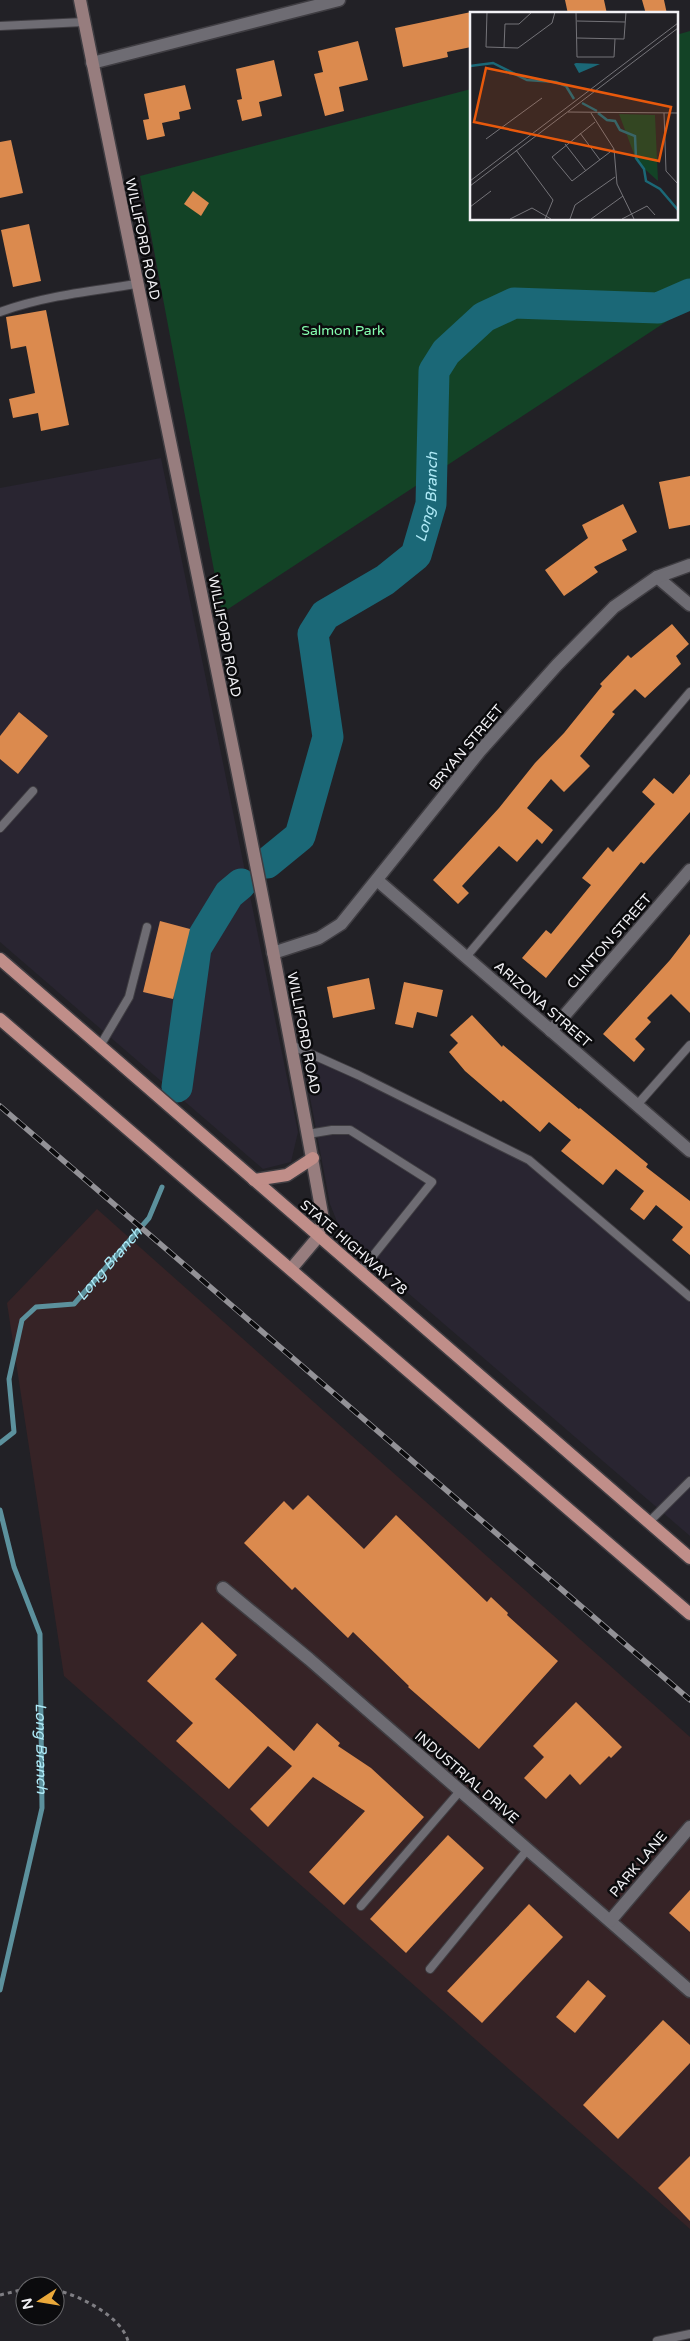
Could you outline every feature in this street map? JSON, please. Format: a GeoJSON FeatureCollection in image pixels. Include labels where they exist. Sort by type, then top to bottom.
{"type":"FeatureCollection","features":[{"type":"Feature","properties":{"kind":"main road","name":"STATE HIGHWAY 78"},"geometry":{"type":"LineString","coordinates":[[0,958],[318,1237],[690,1558]]}},
{"type":"Feature","properties":{"kind":"main road"},"geometry":{"type":"LineString","coordinates":[[0,1019],[690,1614]]}},
{"type":"Feature","properties":{"kind":"main road"},"geometry":{"type":"LineString","coordinates":[[254,1180],[287,1175],[313,1158]]}},
{"type":"Feature","properties":{"kind":"street","name":"WILLIFORD ROAD"},"geometry":{"type":"LineString","coordinates":[[80,0],[137,284],[176,462],[313,1158],[323,1219],[318,1237],[292,1269]]}},
{"type":"Feature","properties":{"kind":"street"},"geometry":{"type":"LineString","coordinates":[[92,63],[339,0]]}},
{"type":"Feature","properties":{"kind":"street","name":"BRYAN STREET"},"geometry":{"type":"LineString","coordinates":[[274,953],[320,938],[341,924],[480,751],[557,665],[614,607],[657,577],[690,565]]}},
{"type":"Feature","properties":{"kind":"street"},"geometry":{"type":"LineString","coordinates":[[657,577],[690,605]]}},
{"type":"Feature","properties":{"kind":"street","name":"CLINTON STREET"},"geometry":{"type":"LineString","coordinates":[[551,1031],[690,870]]}},
{"type":"Feature","properties":{"kind":"street","name":"ARIZONA STREET"},"geometry":{"type":"LineString","coordinates":[[377,880],[690,1151]]}},
{"type":"Feature","properties":{"kind":"street","name":"INDUSTRIAL DRIVE"},"geometry":{"type":"LineString","coordinates":[[223,1588],[309,1659],[690,1991]]}},
{"type":"Feature","properties":{"kind":"street","name":"PARK LANE"},"geometry":{"type":"LineString","coordinates":[[610,1922],[690,1827]]}},
{"type":"Feature","properties":{"kind":"lane"},"geometry":{"type":"LineString","coordinates":[[0,26],[84,22]]}},
{"type":"Feature","properties":{"kind":"lane"},"geometry":{"type":"LineString","coordinates":[[0,312],[70,294],[137,284]]}},
{"type":"Feature","properties":{"kind":"lane"},"geometry":{"type":"LineString","coordinates":[[466,957],[690,692]]}},
{"type":"Feature","properties":{"kind":"lane"},"geometry":{"type":"LineString","coordinates":[[0,828],[32,791]]}},
{"type":"Feature","properties":{"kind":"lane"},"geometry":{"type":"LineString","coordinates":[[100,1046],[129,996],[147,927]]}},
{"type":"Feature","properties":{"kind":"lane"},"geometry":{"type":"LineString","coordinates":[[291,1045],[358,1075],[529,1160],[690,1296]]}},
{"type":"Feature","properties":{"kind":"lane"},"geometry":{"type":"LineString","coordinates":[[637,1105],[690,1045]]}},
{"type":"Feature","properties":{"kind":"lane"},"geometry":{"type":"LineString","coordinates":[[308,1134],[350,1130],[432,1182],[360,1272]]}},
{"type":"Feature","properties":{"kind":"lane"},"geometry":{"type":"LineString","coordinates":[[649,1522],[690,1481]]}},
{"type":"Feature","properties":{"kind":"lane"},"geometry":{"type":"LineString","coordinates":[[361,1906],[460,1791]]}},
{"type":"Feature","properties":{"kind":"lane"},"geometry":{"type":"LineString","coordinates":[[430,1969],[527,1850]]}},
{"type":"Feature","properties":{"kind":"lane"},"geometry":{"type":"LineString","coordinates":[[657,2341],[690,2334]]}},
{"type":"Feature","properties":{"kind":"path"},"geometry":{"type":"LineString","coordinates":[[0,2295],[15,2291]]}},
{"type":"Feature","properties":{"kind":"path"},"geometry":{"type":"LineString","coordinates":[[65,2294],[88,2302],[104,2312],[124,2330],[128,2341]]}},
{"type":"Feature","properties":{"kind":"shaded area"},"geometry":{"type":"Polygon","coordinates":[[[161,458],[298,1132],[291,1162],[263,1169],[0,942],[0,488],[161,458]]]}},
{"type":"Feature","properties":{"kind":"shaded area"},"geometry":{"type":"Polygon","coordinates":[[[301,1049],[539,1169],[690,1300],[690,1536],[357,1249],[340,1229],[330,1204],[301,1049]]]}},
{"type":"Feature","properties":{"kind":"shaded area"},"geometry":{"type":"Polygon","coordinates":[[[97,1209],[690,1737],[690,2229],[64,1676],[7,1303],[97,1209]]]}},
{"type":"Feature","properties":{"kind":"green space","name":"Salmon Park"},"geometry":{"type":"Polygon","coordinates":[[[690,31],[690,306],[222,613],[140,176],[470,89],[470,220],[678,220],[678,34],[690,31]]]}},
{"type":"Feature","properties":{"kind":"building"},"geometry":{"type":"Polygon","coordinates":[[[565,0],[604,0],[607,12],[568,12],[565,0]]]}},
{"type":"Feature","properties":{"kind":"building"},"geometry":{"type":"Polygon","coordinates":[[[642,0],[664,0],[667,12],[645,12],[642,0]]]}},
{"type":"Feature","properties":{"kind":"building"},"geometry":{"type":"Polygon","coordinates":[[[470,12],[470,47],[447,52],[448,57],[403,67],[395,28],[470,12]]]}},
{"type":"Feature","properties":{"kind":"building"},"geometry":{"type":"Polygon","coordinates":[[[358,41],[368,80],[339,87],[344,111],[325,116],[314,74],[323,72],[318,51],[358,41]]]}},
{"type":"Feature","properties":{"kind":"building"},"geometry":{"type":"Polygon","coordinates":[[[274,60],[282,96],[259,102],[262,116],[242,121],[237,100],[242,99],[236,69],[274,60]]]}},
{"type":"Feature","properties":{"kind":"building"},"geometry":{"type":"Polygon","coordinates":[[[185,85],[191,109],[179,112],[180,119],[162,123],[165,136],[147,140],[143,120],[149,119],[144,94],[185,85]]]}},
{"type":"Feature","properties":{"kind":"building"},"geometry":{"type":"Polygon","coordinates":[[[11,140],[23,193],[0,198],[0,142],[11,140]]]}},
{"type":"Feature","properties":{"kind":"building"},"geometry":{"type":"Polygon","coordinates":[[[193,191],[209,203],[201,216],[184,204],[193,191]]]}},
{"type":"Feature","properties":{"kind":"building"},"geometry":{"type":"Polygon","coordinates":[[[29,224],[41,281],[13,287],[1,230],[29,224]]]}},
{"type":"Feature","properties":{"kind":"building"},"geometry":{"type":"Polygon","coordinates":[[[46,310],[69,425],[41,431],[38,413],[13,418],[9,399],[35,393],[26,346],[11,349],[6,317],[46,310]]]}},
{"type":"Feature","properties":{"kind":"building"},"geometry":{"type":"Polygon","coordinates":[[[690,476],[690,525],[669,529],[659,482],[690,476]]]}},
{"type":"Feature","properties":{"kind":"building"},"geometry":{"type":"Polygon","coordinates":[[[623,504],[637,532],[622,540],[627,550],[594,567],[598,572],[564,596],[545,570],[588,538],[582,525],[623,504]]]}},
{"type":"Feature","properties":{"kind":"building"},"geometry":{"type":"Polygon","coordinates":[[[672,624],[689,644],[676,656],[681,664],[645,698],[635,689],[612,712],[615,714],[580,756],[590,766],[564,792],[551,779],[527,808],[553,830],[542,844],[537,839],[517,862],[499,846],[462,886],[469,893],[458,904],[433,880],[499,808],[535,763],[564,733],[602,686],[600,684],[628,655],[631,658],[672,624]]]}},
{"type":"Feature","properties":{"kind":"building"},"geometry":{"type":"Polygon","coordinates":[[[19,712],[48,736],[18,774],[0,759],[0,736],[19,712]]]}},
{"type":"Feature","properties":{"kind":"building"},"geometry":{"type":"Polygon","coordinates":[[[690,774],[690,812],[644,864],[641,862],[546,978],[522,958],[546,930],[551,934],[591,885],[582,878],[608,847],[613,852],[655,804],[642,792],[654,778],[673,794],[690,774]]]}},
{"type":"Feature","properties":{"kind":"building"},"geometry":{"type":"Polygon","coordinates":[[[160,921],[190,929],[173,999],[143,992],[160,921]]]}},
{"type":"Feature","properties":{"kind":"building"},"geometry":{"type":"Polygon","coordinates":[[[690,934],[690,1013],[671,994],[647,1018],[651,1022],[635,1039],[645,1049],[634,1062],[603,1034],[670,960],[690,934]]]}},
{"type":"Feature","properties":{"kind":"building"},"geometry":{"type":"Polygon","coordinates":[[[369,978],[375,1009],[333,1018],[327,987],[369,978]]]}},
{"type":"Feature","properties":{"kind":"building"},"geometry":{"type":"Polygon","coordinates":[[[404,982],[443,990],[437,1017],[417,1012],[413,1028],[395,1024],[404,982]]]}},
{"type":"Feature","properties":{"kind":"building"},"geometry":{"type":"Polygon","coordinates":[[[472,1015],[502,1047],[503,1045],[580,1108],[648,1164],[646,1167],[690,1201],[690,1255],[672,1240],[683,1227],[656,1205],[644,1220],[630,1209],[644,1191],[616,1169],[603,1185],[561,1151],[571,1140],[549,1122],[540,1132],[465,1071],[449,1052],[458,1043],[450,1035],[472,1015]]]}},
{"type":"Feature","properties":{"kind":"building"},"geometry":{"type":"Polygon","coordinates":[[[308,1495],[364,1549],[396,1515],[487,1602],[491,1597],[508,1613],[507,1615],[558,1661],[479,1749],[408,1687],[353,1632],[348,1638],[295,1587],[292,1590],[244,1543],[284,1501],[293,1510],[308,1495]]]}},
{"type":"Feature","properties":{"kind":"building"},"geometry":{"type":"Polygon","coordinates":[[[202,1622],[237,1655],[215,1679],[294,1751],[317,1723],[340,1743],[338,1746],[371,1768],[424,1817],[344,1905],[309,1872],[365,1811],[313,1777],[268,1827],[250,1809],[292,1766],[268,1746],[229,1789],[176,1741],[193,1723],[147,1681],[202,1622]]]}},
{"type":"Feature","properties":{"kind":"building"},"geometry":{"type":"Polygon","coordinates":[[[576,1702],[622,1747],[611,1758],[609,1756],[580,1785],[570,1774],[546,1799],[524,1778],[544,1757],[533,1746],[576,1702]]]}},
{"type":"Feature","properties":{"kind":"building"},"geometry":{"type":"Polygon","coordinates":[[[448,1835],[484,1868],[406,1953],[370,1919],[448,1835]]]}},
{"type":"Feature","properties":{"kind":"building"},"geometry":{"type":"Polygon","coordinates":[[[690,1890],[690,1932],[669,1913],[690,1890]]]}},
{"type":"Feature","properties":{"kind":"building"},"geometry":{"type":"Polygon","coordinates":[[[529,1904],[563,1937],[482,2023],[447,1991],[529,1904]]]}},
{"type":"Feature","properties":{"kind":"building"},"geometry":{"type":"Polygon","coordinates":[[[588,1980],[606,1996],[575,2033],[556,2017],[588,1980]]]}},
{"type":"Feature","properties":{"kind":"building"},"geometry":{"type":"Polygon","coordinates":[[[663,2020],[690,2045],[690,2063],[618,2139],[583,2105],[663,2020]]]}},
{"type":"Feature","properties":{"kind":"building"},"geometry":{"type":"Polygon","coordinates":[[[690,2156],[690,2221],[658,2188],[690,2156]]]}},
{"type":"Feature","properties":{"kind":"waterway","name":"Long Branch"},"geometry":{"type":"LineString","coordinates":[[267,863],[300,836],[328,737],[313,634],[325,615],[385,580],[416,555],[431,504],[434,371],[446,352],[484,317],[514,303],[658,308],[690,294]]}},
{"type":"Feature","properties":{"kind":"waterway","name":"Long Branch"},"geometry":{"type":"LineString","coordinates":[[177,1087],[196,948],[229,894],[241,884]]}},
{"type":"Feature","properties":{"kind":"waterway","name":"Long Branch"},"geometry":{"type":"LineString","coordinates":[[0,1443],[14,1432],[9,1379],[22,1320],[36,1307],[74,1304],[149,1218],[162,1187]]}},
{"type":"Feature","properties":{"kind":"waterway","name":"Long Branch"},"geometry":{"type":"LineString","coordinates":[[0,1510],[14,1567],[40,1634],[42,1808],[0,1990]]}},
{"type":"Feature","properties":{"kind":"railway"},"geometry":{"type":"LineString","coordinates":[[0,1106],[690,1700]]}}]}
